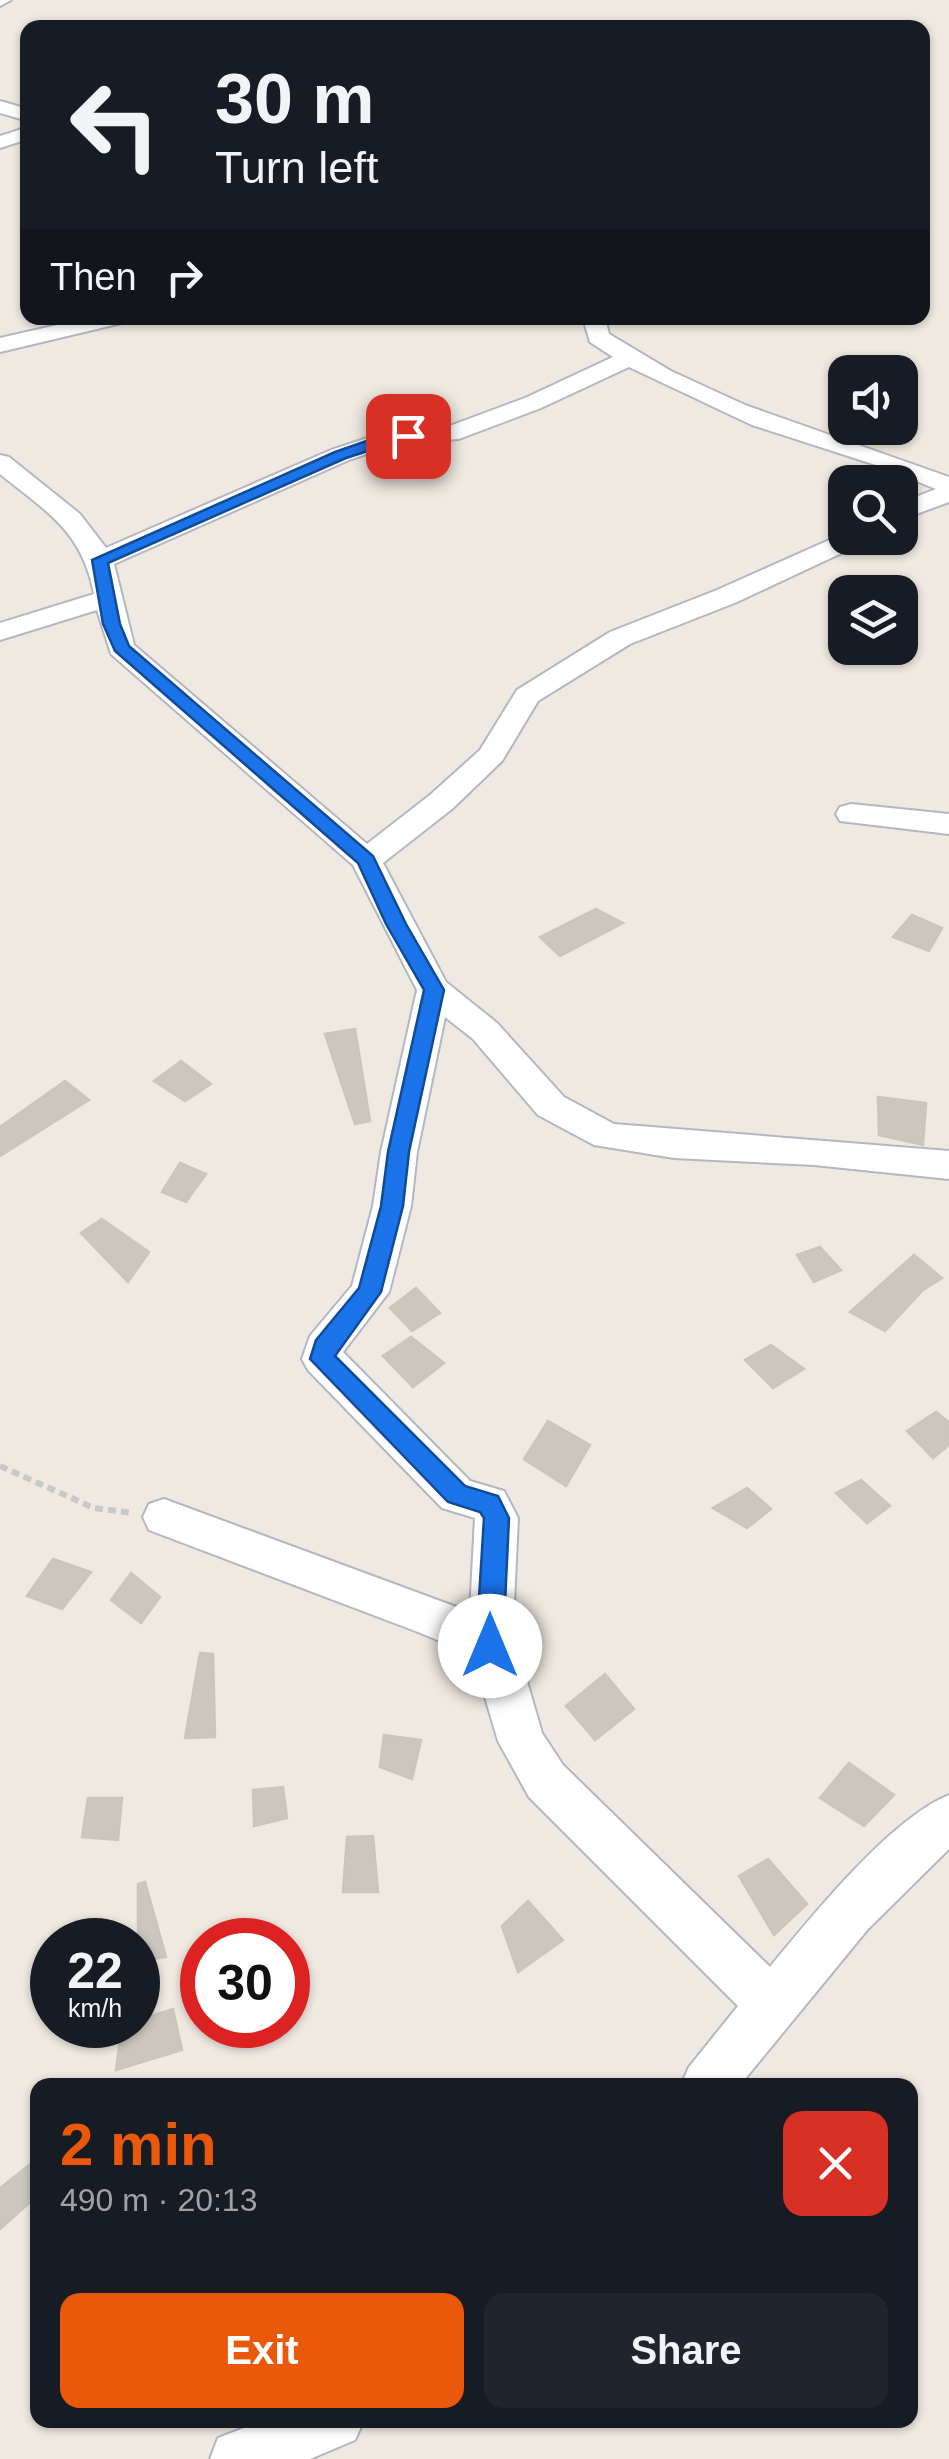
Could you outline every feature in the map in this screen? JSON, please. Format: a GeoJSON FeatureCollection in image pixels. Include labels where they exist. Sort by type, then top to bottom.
{"type":"FeatureCollection","features":[{"type":"Feature","properties":{"kind":"street"},"geometry":{"type":"LineString","coordinates":[[0,345],[84,325]]}},
{"type":"Feature","properties":{"kind":"street"},"geometry":{"type":"LineString","coordinates":[[596,325],[598,336],[627,358],[780,427],[908,466],[949,490]]}},
{"type":"Feature","properties":{"kind":"street"},"geometry":{"type":"LineString","coordinates":[[100,560],[340,455],[395,436],[450,434],[533,403],[627,358]]}},
{"type":"Feature","properties":{"kind":"street"},"geometry":{"type":"LineString","coordinates":[[0,462],[76,524],[100,560],[106,599],[121,648],[366,860],[396,924],[434,990],[484,1032],[551,1106],[607,1136],[674,1145],[814,1152],[949,1165]]}},
{"type":"Feature","properties":{"kind":"street"},"geometry":{"type":"LineString","coordinates":[[918,504],[949,490]]}},
{"type":"Feature","properties":{"kind":"street"},"geometry":{"type":"LineString","coordinates":[[366,860],[441,802],[492,755],[528,696],[642,628],[728,596],[828,550]]}},
{"type":"Feature","properties":{"kind":"street"},"geometry":{"type":"LineString","coordinates":[[0,632],[106,599]]}},
{"type":"Feature","properties":{"kind":"street"},"geometry":{"type":"LineString","coordinates":[[851,814],[949,824]]}},
{"type":"Feature","properties":{"kind":"street"},"geometry":{"type":"LineString","coordinates":[[434,990],[398,1152],[392,1206],[370,1292],[324,1347],[322,1359],[456,1495],[489,1504],[496,1518],[490,1646],[502,1670],[521,1741],[546,1781],[694,1931],[772,2003]]}},
{"type":"Feature","properties":{"kind":"street"},"geometry":{"type":"LineString","coordinates":[[164,1517],[447,1623],[490,1646]]}},
{"type":"Feature","properties":{"kind":"street"},"geometry":{"type":"LineString","coordinates":[[713,2078],[836,1924],[912,1848],[949,1818]]}},
{"type":"Feature","properties":{"kind":"street"},"geometry":{"type":"LineString","coordinates":[[239,2459],[315,2428]]}},
{"type":"Feature","properties":{"kind":"path"},"geometry":{"type":"LineString","coordinates":[[0,1466],[94,1508],[164,1517]]}},
{"type":"Feature","properties":{"kind":"building"},"geometry":{"type":"Polygon","coordinates":[[[596,909],[623,923],[560,956],[540,937],[596,909]]]}},
{"type":"Feature","properties":{"kind":"building"},"geometry":{"type":"Polygon","coordinates":[[[912,915],[942,928],[929,951],[893,937],[912,915]]]}},
{"type":"Feature","properties":{"kind":"building"},"geometry":{"type":"Polygon","coordinates":[[[355,1029],[370,1121],[355,1124],[325,1034],[355,1029]]]}},
{"type":"Feature","properties":{"kind":"building"},"geometry":{"type":"Polygon","coordinates":[[[181,1061],[211,1084],[185,1101],[154,1081],[181,1061]]]}},
{"type":"Feature","properties":{"kind":"building"},"geometry":{"type":"Polygon","coordinates":[[[65,1081],[89,1100],[0,1156],[0,1127],[65,1081]]]}},
{"type":"Feature","properties":{"kind":"building"},"geometry":{"type":"Polygon","coordinates":[[[878,1097],[926,1103],[923,1145],[879,1135],[878,1097]]]}},
{"type":"Feature","properties":{"kind":"building"},"geometry":{"type":"Polygon","coordinates":[[[180,1163],[206,1174],[186,1202],[162,1192],[180,1163]]]}},
{"type":"Feature","properties":{"kind":"building"},"geometry":{"type":"Polygon","coordinates":[[[102,1219],[149,1252],[128,1282],[81,1233],[102,1219]]]}},
{"type":"Feature","properties":{"kind":"building"},"geometry":{"type":"Polygon","coordinates":[[[820,1247],[841,1270],[814,1282],[797,1255],[820,1247]]]}},
{"type":"Feature","properties":{"kind":"building"},"geometry":{"type":"Polygon","coordinates":[[[914,1255],[942,1278],[923,1290],[885,1331],[850,1312],[914,1255]]]}},
{"type":"Feature","properties":{"kind":"building"},"geometry":{"type":"Polygon","coordinates":[[[416,1288],[440,1313],[412,1331],[390,1308],[416,1288]]]}},
{"type":"Feature","properties":{"kind":"building"},"geometry":{"type":"Polygon","coordinates":[[[411,1337],[444,1363],[413,1387],[383,1356],[411,1337]]]}},
{"type":"Feature","properties":{"kind":"building"},"geometry":{"type":"Polygon","coordinates":[[[771,1345],[804,1369],[773,1388],[745,1360],[771,1345]]]}},
{"type":"Feature","properties":{"kind":"building"},"geometry":{"type":"Polygon","coordinates":[[[936,1412],[949,1422],[949,1445],[933,1458],[907,1431],[936,1412]]]}},
{"type":"Feature","properties":{"kind":"building"},"geometry":{"type":"Polygon","coordinates":[[[548,1421],[590,1445],[566,1486],[524,1459],[548,1421]]]}},
{"type":"Feature","properties":{"kind":"building"},"geometry":{"type":"Polygon","coordinates":[[[861,1480],[890,1506],[867,1523],[836,1493],[861,1480]]]}},
{"type":"Feature","properties":{"kind":"building"},"geometry":{"type":"Polygon","coordinates":[[[747,1488],[771,1509],[747,1528],[713,1508],[747,1488]]]}},
{"type":"Feature","properties":{"kind":"building"},"geometry":{"type":"Polygon","coordinates":[[[53,1559],[91,1572],[62,1609],[27,1596],[53,1559]]]}},
{"type":"Feature","properties":{"kind":"building"},"geometry":{"type":"Polygon","coordinates":[[[131,1573],[160,1597],[141,1623],[111,1600],[131,1573]]]}},
{"type":"Feature","properties":{"kind":"building"},"geometry":{"type":"Polygon","coordinates":[[[200,1653],[213,1654],[215,1737],[185,1738],[200,1653]]]}},
{"type":"Feature","properties":{"kind":"building"},"geometry":{"type":"Polygon","coordinates":[[[605,1674],[634,1709],[595,1740],[566,1706],[605,1674]]]}},
{"type":"Feature","properties":{"kind":"building"},"geometry":{"type":"Polygon","coordinates":[[[384,1735],[421,1740],[412,1779],[380,1767],[384,1735]]]}},
{"type":"Feature","properties":{"kind":"building"},"geometry":{"type":"Polygon","coordinates":[[[849,1763],[894,1795],[864,1826],[820,1798],[849,1763]]]}},
{"type":"Feature","properties":{"kind":"building"},"geometry":{"type":"Polygon","coordinates":[[[283,1787],[287,1818],[254,1826],[253,1790],[283,1787]]]}},
{"type":"Feature","properties":{"kind":"building"},"geometry":{"type":"Polygon","coordinates":[[[88,1798],[122,1798],[118,1840],[82,1837],[88,1798]]]}},
{"type":"Feature","properties":{"kind":"building"},"geometry":{"type":"Polygon","coordinates":[[[373,1836],[378,1892],[343,1892],[347,1837],[373,1836]]]}},
{"type":"Feature","properties":{"kind":"building"},"geometry":{"type":"Polygon","coordinates":[[[768,1859],[807,1904],[774,1935],[739,1876],[768,1859]]]}},
{"type":"Feature","properties":{"kind":"building"},"geometry":{"type":"Polygon","coordinates":[[[145,1882],[155,1918],[138,1918],[138,1884],[145,1882]]]}},
{"type":"Feature","properties":{"kind":"building"},"geometry":{"type":"Polygon","coordinates":[[[528,1901],[563,1940],[518,1972],[502,1926],[528,1901]]]}},
{"type":"Feature","properties":{"kind":"building"},"geometry":{"type":"Polygon","coordinates":[[[160,1936],[166,1957],[160,1958],[160,1936]]]}},
{"type":"Feature","properties":{"kind":"building"},"geometry":{"type":"Polygon","coordinates":[[[173,2009],[182,2050],[116,2070],[119,2048],[160,2048],[160,2013],[173,2009]]]}},
{"type":"Feature","properties":{"kind":"building"},"geometry":{"type":"Polygon","coordinates":[[[30,2164],[30,2202],[0,2229],[0,2188],[30,2164]]]}},
{"type":"Feature","properties":{"kind":"route"},"geometry":{"type":"LineString","coordinates":[[408,436],[395,436],[340,455],[100,560],[112,624],[121,648],[366,860],[396,924],[434,990],[398,1152],[392,1206],[370,1292],[324,1347],[322,1359],[456,1495],[489,1504],[496,1518],[490,1646]]}}]}
